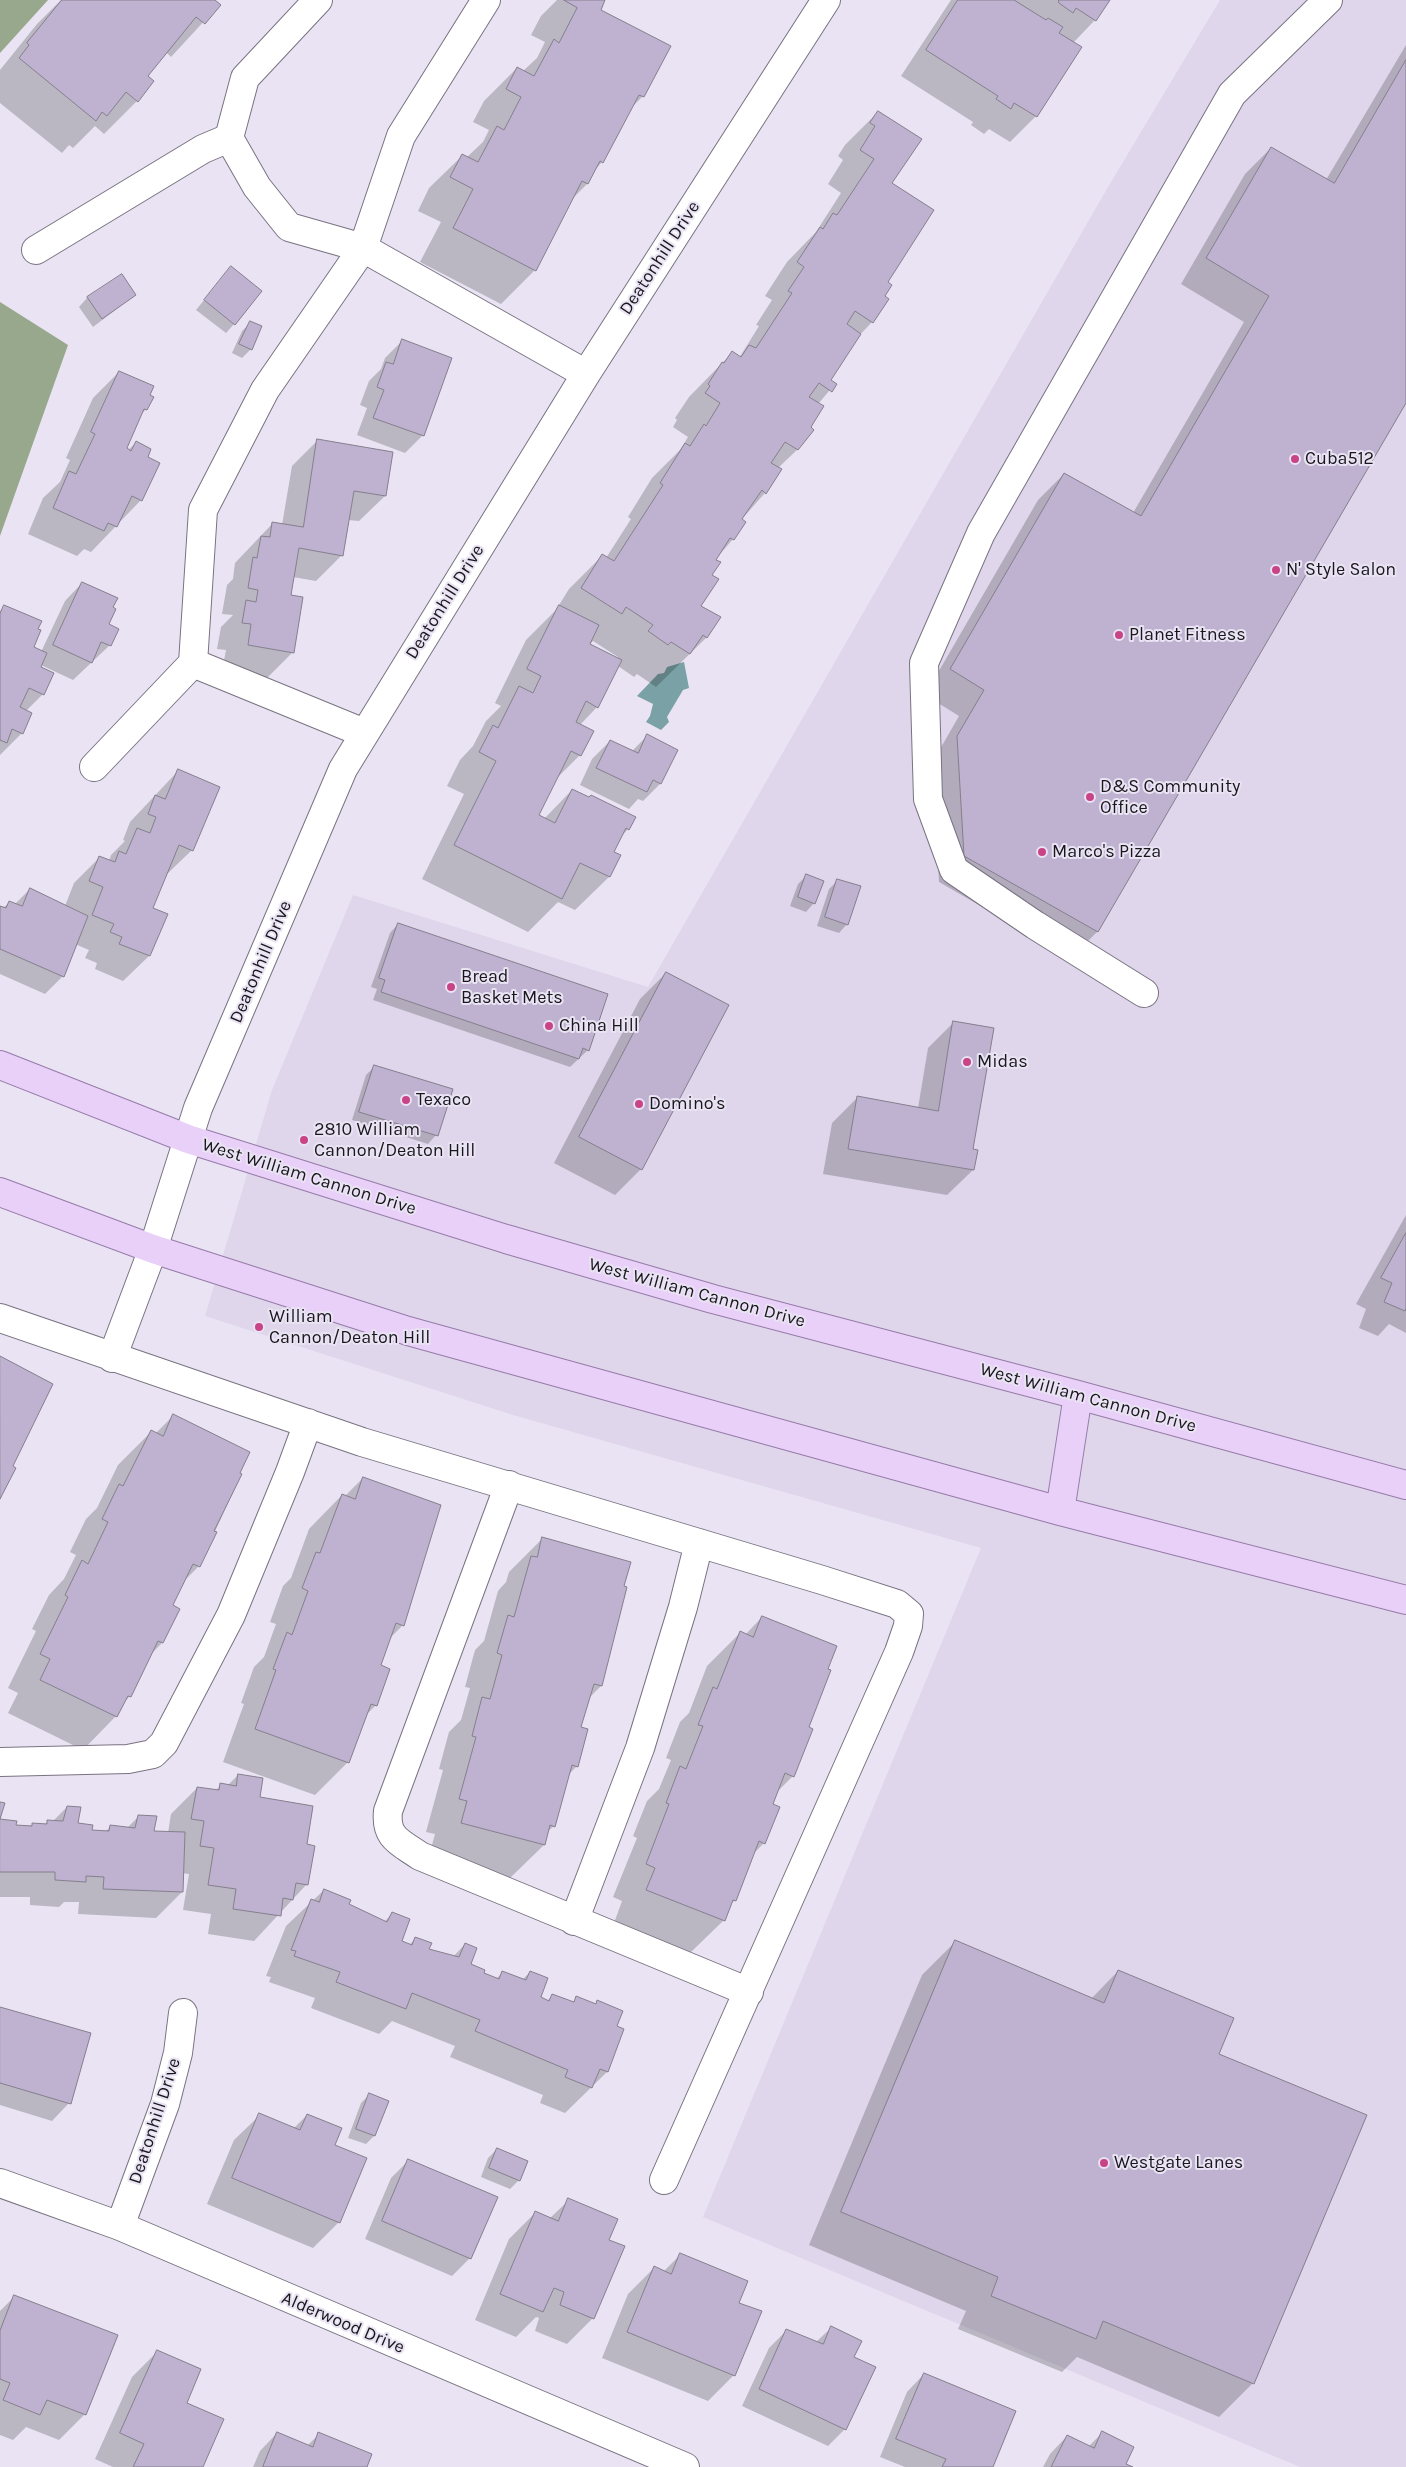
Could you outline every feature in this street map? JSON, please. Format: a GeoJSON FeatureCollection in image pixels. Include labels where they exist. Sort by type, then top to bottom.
{"type":"FeatureCollection","features":[{"type":"Feature","properties":{"kind":"main road","name":"West William Cannon Drive"},"geometry":{"type":"LineString","coordinates":[[0,1065],[188,1139],[515,1242],[723,1302],[1078,1395],[1406,1485]]}},
{"type":"Feature","properties":{"kind":"main road"},"geometry":{"type":"LineString","coordinates":[[0,1192],[153,1249],[408,1331],[1060,1511],[1406,1600]]}},
{"type":"Feature","properties":{"kind":"main road"},"geometry":{"type":"LineString","coordinates":[[1060,1511],[1078,1395]]}},
{"type":"Feature","properties":{"kind":"street"},"geometry":{"type":"LineString","coordinates":[[318,0],[245,78],[229,138],[257,187],[290,228],[363,248],[586,374]]}},
{"type":"Feature","properties":{"kind":"street"},"geometry":{"type":"LineString","coordinates":[[94,767],[193,663],[203,510],[266,390],[363,248],[401,136],[486,0]]}},
{"type":"Feature","properties":{"kind":"street","name":"Deatonhill Drive"},"geometry":{"type":"LineString","coordinates":[[112,1358],[153,1249],[198,1108],[343,769],[586,374],[826,0]]}},
{"type":"Feature","properties":{"kind":"street"},"geometry":{"type":"LineString","coordinates":[[1144,993],[1035,925],[954,870],[928,799],[924,663],[980,533],[1232,94],[1328,0]]}},
{"type":"Feature","properties":{"kind":"street"},"geometry":{"type":"LineString","coordinates":[[36,250],[203,149],[229,138]]}},
{"type":"Feature","properties":{"kind":"street"},"geometry":{"type":"LineString","coordinates":[[193,663],[364,733]]}},
{"type":"Feature","properties":{"kind":"street"},"geometry":{"type":"LineString","coordinates":[[0,1318],[112,1358],[362,1442],[699,1542],[897,1604],[909,1614],[908,1626],[899,1652],[664,2180]]}},
{"type":"Feature","properties":{"kind":"street"},"geometry":{"type":"LineString","coordinates":[[0,1762],[128,1759],[153,1754],[164,1743],[230,1615],[290,1472],[308,1423]]}},
{"type":"Feature","properties":{"kind":"street"},"geometry":{"type":"LineString","coordinates":[[509,1485],[388,1811],[387,1824],[393,1838],[420,1856],[749,1992]]}},
{"type":"Feature","properties":{"kind":"street"},"geometry":{"type":"LineString","coordinates":[[574,1921],[640,1748],[683,1608],[699,1542]]}},
{"type":"Feature","properties":{"kind":"street","name":"Deatonhill Drive"},"geometry":{"type":"LineString","coordinates":[[120,2226],[165,2104],[178,2053],[183,2013]]}},
{"type":"Feature","properties":{"kind":"street","name":"Alderwood Drive"},"geometry":{"type":"LineString","coordinates":[[0,2183],[120,2226],[685,2467]]}},
{"type":"Feature","properties":{"kind":"shaded area"},"geometry":{"type":"Polygon","coordinates":[[[0,0],[48,0],[0,53],[0,0]]]}},
{"type":"Feature","properties":{"kind":"shaded area"},"geometry":{"type":"Polygon","coordinates":[[[1220,0],[1406,0],[1406,2467],[1300,2467],[703,2217],[981,1548],[513,1415],[205,1316],[272,1090],[353,895],[648,987],[1108,187],[1220,0]]]}},
{"type":"Feature","properties":{"kind":"shaded area"},"geometry":{"type":"Polygon","coordinates":[[[0,302],[68,345],[0,536],[0,302]]]}},
{"type":"Feature","properties":{"kind":"shaded area"},"geometry":{"type":"Polygon","coordinates":[[[684,662],[689,688],[683,690],[667,717],[669,722],[661,730],[646,722],[650,716],[653,704],[637,696],[658,674],[664,673],[667,667],[684,662]]]}},
{"type":"Feature","properties":{"kind":"building"},"geometry":{"type":"Polygon","coordinates":[[[62,0],[215,0],[221,5],[205,24],[196,17],[148,76],[154,81],[138,102],[126,92],[107,116],[102,112],[96,121],[19,58],[29,45],[27,43],[62,0]]]}},
{"type":"Feature","properties":{"kind":"building"},"geometry":{"type":"Polygon","coordinates":[[[564,0],[605,0],[601,10],[671,46],[644,97],[639,95],[603,163],[600,161],[588,184],[582,181],[536,271],[453,228],[473,189],[450,177],[462,154],[478,162],[497,126],[504,130],[521,97],[506,89],[517,67],[534,76],[554,39],[559,43],[577,8],[564,0]]]}},
{"type":"Feature","properties":{"kind":"building"},"geometry":{"type":"Polygon","coordinates":[[[958,0],[1014,0],[1046,20],[1048,18],[1063,27],[1059,33],[1082,47],[1037,117],[1014,103],[1011,109],[996,99],[998,96],[926,50],[958,0]]]}},
{"type":"Feature","properties":{"kind":"building"},"geometry":{"type":"Polygon","coordinates":[[[1059,0],[1110,0],[1096,21],[1076,8],[1073,13],[1059,3],[1059,0]]]}},
{"type":"Feature","properties":{"kind":"building"},"geometry":{"type":"Polygon","coordinates":[[[1406,60],[1406,403],[1098,932],[964,856],[957,736],[984,690],[950,669],[1064,473],[1141,516],[1269,296],[1206,258],[1271,147],[1334,183],[1406,60]]]}},
{"type":"Feature","properties":{"kind":"building"},"geometry":{"type":"Polygon","coordinates":[[[878,111],[922,139],[892,183],[934,210],[888,282],[892,285],[885,296],[889,299],[873,323],[855,311],[847,324],[861,334],[831,380],[837,384],[832,392],[819,383],[809,397],[824,406],[811,427],[814,430],[798,450],[785,442],[771,463],[782,469],[766,494],[762,490],[742,519],[746,522],[734,540],[730,538],[716,560],[721,562],[712,575],[719,579],[701,606],[721,617],[707,638],[703,635],[690,654],[671,642],[668,645],[648,631],[653,625],[626,607],[622,614],[581,588],[602,554],[614,561],[663,485],[660,483],[685,443],[690,446],[704,424],[706,426],[720,403],[705,393],[710,386],[708,384],[722,362],[724,363],[732,351],[741,357],[749,345],[756,348],[792,293],[788,291],[804,267],[797,262],[820,227],[823,229],[833,213],[837,215],[874,159],[860,150],[875,126],[870,123],[878,111]]]}},
{"type":"Feature","properties":{"kind":"building"},"geometry":{"type":"Polygon","coordinates":[[[231,266],[262,291],[235,325],[204,300],[231,266]]]}},
{"type":"Feature","properties":{"kind":"building"},"geometry":{"type":"Polygon","coordinates":[[[122,274],[136,295],[102,319],[87,297],[122,274]]]}},
{"type":"Feature","properties":{"kind":"building"},"geometry":{"type":"Polygon","coordinates":[[[250,321],[262,326],[252,350],[239,344],[250,321]]]}},
{"type":"Feature","properties":{"kind":"building"},"geometry":{"type":"Polygon","coordinates":[[[402,339],[452,358],[424,436],[373,418],[384,390],[377,387],[386,362],[393,364],[402,339]]]}},
{"type":"Feature","properties":{"kind":"building"},"geometry":{"type":"Polygon","coordinates":[[[119,371],[154,386],[150,395],[154,397],[147,410],[144,409],[127,448],[131,451],[136,441],[151,449],[148,457],[160,463],[142,501],[132,496],[117,527],[108,523],[104,531],[53,508],[69,471],[76,474],[95,434],[91,432],[119,371]]]}},
{"type":"Feature","properties":{"kind":"building"},"geometry":{"type":"Polygon","coordinates":[[[317,439],[393,452],[386,496],[354,491],[343,556],[299,548],[291,595],[303,597],[294,653],[248,645],[251,624],[242,623],[246,600],[256,602],[258,590],[248,588],[253,557],[257,558],[261,536],[270,537],[272,522],[303,527],[317,439]]]}},
{"type":"Feature","properties":{"kind":"building"},"geometry":{"type":"Polygon","coordinates":[[[82,582],[118,598],[113,607],[116,609],[109,624],[119,629],[111,646],[101,642],[92,663],[53,645],[82,582]]]}},
{"type":"Feature","properties":{"kind":"building"},"geometry":{"type":"Polygon","coordinates":[[[4,605],[42,621],[38,629],[41,630],[34,647],[47,653],[41,667],[54,673],[44,695],[29,688],[20,707],[32,713],[23,734],[12,729],[7,743],[0,740],[0,614],[4,605]]]}},
{"type":"Feature","properties":{"kind":"building"},"geometry":{"type":"Polygon","coordinates":[[[559,605],[599,625],[590,644],[622,660],[598,708],[586,701],[576,722],[594,731],[581,756],[571,751],[539,815],[555,823],[572,789],[589,797],[591,795],[636,817],[629,830],[626,828],[614,852],[621,855],[610,877],[580,863],[562,899],[454,845],[496,761],[479,752],[493,725],[498,728],[519,686],[533,693],[541,676],[527,669],[559,605]]]}},
{"type":"Feature","properties":{"kind":"building"},"geometry":{"type":"Polygon","coordinates":[[[647,734],[678,750],[661,784],[653,780],[647,792],[596,768],[610,740],[638,753],[647,734]]]}},
{"type":"Feature","properties":{"kind":"building"},"geometry":{"type":"Polygon","coordinates":[[[178,769],[220,787],[193,851],[179,845],[153,908],[168,914],[150,956],[119,944],[122,937],[110,932],[114,924],[92,915],[103,887],[89,881],[99,856],[115,862],[119,851],[126,854],[137,828],[150,833],[156,817],[148,814],[155,795],[165,799],[178,769]]]}},
{"type":"Feature","properties":{"kind":"building"},"geometry":{"type":"Polygon","coordinates":[[[806,874],[824,881],[815,904],[798,897],[806,874]]]}},
{"type":"Feature","properties":{"kind":"building"},"geometry":{"type":"Polygon","coordinates":[[[837,879],[861,886],[848,925],[825,917],[837,879]]]}},
{"type":"Feature","properties":{"kind":"building"},"geometry":{"type":"Polygon","coordinates":[[[30,888],[88,916],[64,977],[0,949],[0,906],[6,908],[9,901],[22,906],[30,888]]]}},
{"type":"Feature","properties":{"kind":"building"},"geometry":{"type":"Polygon","coordinates":[[[398,923],[608,994],[589,1051],[583,1048],[579,1059],[381,992],[385,980],[379,978],[398,923]]]}},
{"type":"Feature","properties":{"kind":"building"},"geometry":{"type":"Polygon","coordinates":[[[666,972],[729,1005],[642,1170],[579,1137],[666,972]]]}},
{"type":"Feature","properties":{"kind":"building","name":"Midas"},"geometry":{"type":"Polygon","coordinates":[[[953,1021],[994,1028],[973,1149],[978,1150],[974,1170],[848,1149],[857,1096],[938,1111],[953,1021]]]}},
{"type":"Feature","properties":{"kind":"building","name":"Texaco"},"geometry":{"type":"Polygon","coordinates":[[[374,1065],[453,1089],[438,1136],[359,1112],[374,1065]]]}},
{"type":"Feature","properties":{"kind":"building"},"geometry":{"type":"Polygon","coordinates":[[[1406,1233],[1405,1311],[1384,1302],[1392,1283],[1381,1278],[1406,1233]]]}},
{"type":"Feature","properties":{"kind":"building"},"geometry":{"type":"Polygon","coordinates":[[[0,1356],[53,1384],[13,1466],[16,1468],[0,1499],[0,1356]]]}},
{"type":"Feature","properties":{"kind":"building"},"geometry":{"type":"Polygon","coordinates":[[[173,1414],[250,1452],[240,1473],[242,1474],[214,1531],[217,1532],[200,1567],[193,1564],[173,1605],[180,1609],[163,1643],[158,1641],[131,1697],[128,1696],[117,1717],[40,1680],[50,1659],[40,1654],[68,1597],[65,1595],[82,1560],[88,1564],[108,1522],[102,1519],[119,1484],[123,1486],[151,1430],[163,1436],[173,1414]]]}},
{"type":"Feature","properties":{"kind":"building"},"geometry":{"type":"Polygon","coordinates":[[[363,1477],[441,1505],[404,1626],[396,1623],[381,1665],[390,1669],[377,1706],[371,1704],[349,1763],[255,1729],[276,1670],[273,1669],[287,1632],[292,1635],[308,1591],[302,1588],[316,1552],[320,1553],[342,1494],[355,1499],[363,1477]]]}},
{"type":"Feature","properties":{"kind":"building"},"geometry":{"type":"Polygon","coordinates":[[[542,1537],[631,1562],[624,1586],[627,1587],[602,1686],[594,1684],[581,1727],[588,1729],[578,1767],[572,1765],[555,1827],[550,1825],[545,1845],[461,1823],[467,1801],[459,1799],[476,1737],[472,1736],[482,1697],[490,1699],[502,1655],[497,1653],[508,1615],[514,1617],[531,1556],[537,1557],[542,1537]]]}},
{"type":"Feature","properties":{"kind":"building"},"geometry":{"type":"Polygon","coordinates":[[[762,1616],[837,1646],[828,1669],[831,1670],[809,1727],[813,1729],[794,1777],[785,1773],[773,1804],[780,1807],[765,1844],[759,1841],[736,1901],[733,1900],[725,1921],[646,1890],[655,1868],[646,1864],[669,1804],[666,1803],[680,1766],[686,1769],[703,1726],[698,1725],[713,1687],[717,1689],[740,1631],[753,1637],[762,1616]]]}},
{"type":"Feature","properties":{"kind":"building"},"geometry":{"type":"Polygon","coordinates":[[[238,1774],[263,1778],[260,1797],[313,1806],[307,1844],[315,1846],[308,1885],[296,1883],[293,1900],[283,1898],[281,1916],[233,1909],[236,1889],[208,1885],[214,1848],[200,1846],[204,1821],[191,1819],[197,1787],[219,1790],[220,1783],[236,1786],[238,1774]]]}},
{"type":"Feature","properties":{"kind":"building"},"geometry":{"type":"Polygon","coordinates":[[[0,1802],[5,1803],[0,1819],[0,1802]]]}},
{"type":"Feature","properties":{"kind":"building"},"geometry":{"type":"Polygon","coordinates":[[[67,1806],[81,1807],[78,1823],[93,1825],[92,1830],[109,1831],[110,1825],[135,1828],[138,1815],[157,1816],[154,1831],[185,1832],[183,1892],[103,1889],[104,1877],[86,1876],[86,1882],[55,1880],[55,1872],[0,1872],[0,1819],[17,1821],[16,1825],[32,1826],[32,1823],[47,1824],[47,1820],[63,1821],[67,1806]]]}},
{"type":"Feature","properties":{"kind":"building"},"geometry":{"type":"Polygon","coordinates":[[[324,1889],[351,1900],[349,1904],[387,1922],[392,1912],[410,1919],[402,1941],[412,1945],[415,1937],[432,1943],[429,1949],[459,1957],[465,1943],[477,1948],[471,1964],[485,1970],[484,1973],[499,1979],[502,1971],[526,1980],[530,1971],[548,1978],[541,1997],[549,2001],[552,1994],[574,2002],[576,1996],[596,2004],[597,2000],[623,2011],[617,2026],[624,2029],[608,2072],[600,2069],[592,2088],[565,2077],[568,2070],[475,2031],[480,2020],[412,1993],[406,2009],[336,1982],[340,1972],[294,1956],[296,1951],[291,1950],[311,1899],[319,1902],[324,1889]]]}},
{"type":"Feature","properties":{"kind":"building","name":"Westgate Lanes"},"geometry":{"type":"Polygon","coordinates":[[[955,1940],[1104,2003],[1118,1970],[1234,2018],[1219,2054],[1367,2115],[1254,2384],[1103,2321],[1096,2339],[991,2296],[998,2277],[841,2212],[955,1940]]]}},
{"type":"Feature","properties":{"kind":"building"},"geometry":{"type":"Polygon","coordinates":[[[0,2007],[91,2033],[71,2104],[0,2083],[0,2007]]]}},
{"type":"Feature","properties":{"kind":"building"},"geometry":{"type":"Polygon","coordinates":[[[369,2093],[389,2101],[375,2136],[356,2129],[369,2093]]]}},
{"type":"Feature","properties":{"kind":"building"},"geometry":{"type":"Polygon","coordinates":[[[259,2113],[300,2130],[307,2114],[342,2128],[335,2145],[367,2158],[340,2223],[232,2178],[259,2113]]]}},
{"type":"Feature","properties":{"kind":"building"},"geometry":{"type":"Polygon","coordinates":[[[497,2148],[528,2161],[520,2181],[489,2168],[497,2148]]]}},
{"type":"Feature","properties":{"kind":"building"},"geometry":{"type":"Polygon","coordinates":[[[408,2159],[498,2197],[471,2259],[382,2221],[408,2159]]]}},
{"type":"Feature","properties":{"kind":"building"},"geometry":{"type":"Polygon","coordinates":[[[568,2198],[618,2219],[609,2240],[625,2246],[594,2319],[560,2305],[564,2292],[554,2288],[543,2312],[500,2294],[535,2211],[558,2221],[568,2198]]]}},
{"type":"Feature","properties":{"kind":"building"},"geometry":{"type":"Polygon","coordinates":[[[680,2253],[748,2281],[739,2303],[762,2311],[735,2376],[627,2332],[654,2266],[671,2274],[680,2253]]]}},
{"type":"Feature","properties":{"kind":"building"},"geometry":{"type":"Polygon","coordinates":[[[14,2295],[118,2335],[86,2415],[47,2400],[40,2415],[3,2400],[10,2383],[0,2379],[0,2331],[14,2295]]]}},
{"type":"Feature","properties":{"kind":"building"},"geometry":{"type":"Polygon","coordinates":[[[831,2326],[862,2341],[854,2357],[876,2367],[846,2430],[759,2389],[786,2329],[823,2344],[831,2326]]]}},
{"type":"Feature","properties":{"kind":"building"},"geometry":{"type":"Polygon","coordinates":[[[157,2350],[201,2369],[187,2403],[224,2419],[203,2467],[133,2467],[144,2444],[120,2433],[157,2350]]]}},
{"type":"Feature","properties":{"kind":"building"},"geometry":{"type":"Polygon","coordinates":[[[924,2373],[1016,2411],[993,2467],[942,2467],[946,2459],[896,2439],[924,2373]]]}},
{"type":"Feature","properties":{"kind":"building"},"geometry":{"type":"Polygon","coordinates":[[[1102,2431],[1134,2447],[1126,2464],[1133,2467],[1051,2467],[1067,2435],[1094,2448],[1102,2431]]]}},
{"type":"Feature","properties":{"kind":"building"},"geometry":{"type":"Polygon","coordinates":[[[277,2432],[313,2447],[318,2432],[372,2454],[367,2467],[263,2467],[277,2432]]]}},
{"type":"Feature","properties":{"kind":"place","name":"Cuba512"},"geometry":{"type":"Point","coordinates":[1295,459]}},
{"type":"Feature","properties":{"kind":"place","name":"N' Style Salon"},"geometry":{"type":"Point","coordinates":[1276,570]}},
{"type":"Feature","properties":{"kind":"place","name":"Planet Fitness"},"geometry":{"type":"Point","coordinates":[1119,635]}},
{"type":"Feature","properties":{"kind":"place","name":"D&S Community Office"},"geometry":{"type":"Point","coordinates":[1090,797]}},
{"type":"Feature","properties":{"kind":"place","name":"Marco's Pizza"},"geometry":{"type":"Point","coordinates":[1042,852]}},
{"type":"Feature","properties":{"kind":"place","name":"Bread Basket Mets"},"geometry":{"type":"Point","coordinates":[451,987]}},
{"type":"Feature","properties":{"kind":"place","name":"China Hill"},"geometry":{"type":"Point","coordinates":[549,1026]}},
{"type":"Feature","properties":{"kind":"place","name":"Midas"},"geometry":{"type":"Point","coordinates":[967,1062]}},
{"type":"Feature","properties":{"kind":"place","name":"Texaco"},"geometry":{"type":"Point","coordinates":[406,1100]}},
{"type":"Feature","properties":{"kind":"place","name":"Domino's"},"geometry":{"type":"Point","coordinates":[639,1104]}},
{"type":"Feature","properties":{"kind":"place","name":"2810 William Cannon/Deaton Hill"},"geometry":{"type":"Point","coordinates":[304,1140]}},
{"type":"Feature","properties":{"kind":"place","name":"William Cannon/Deaton Hill"},"geometry":{"type":"Point","coordinates":[259,1327]}},
{"type":"Feature","properties":{"kind":"place","name":"Westgate Lanes"},"geometry":{"type":"Point","coordinates":[1104,2163]}}]}
